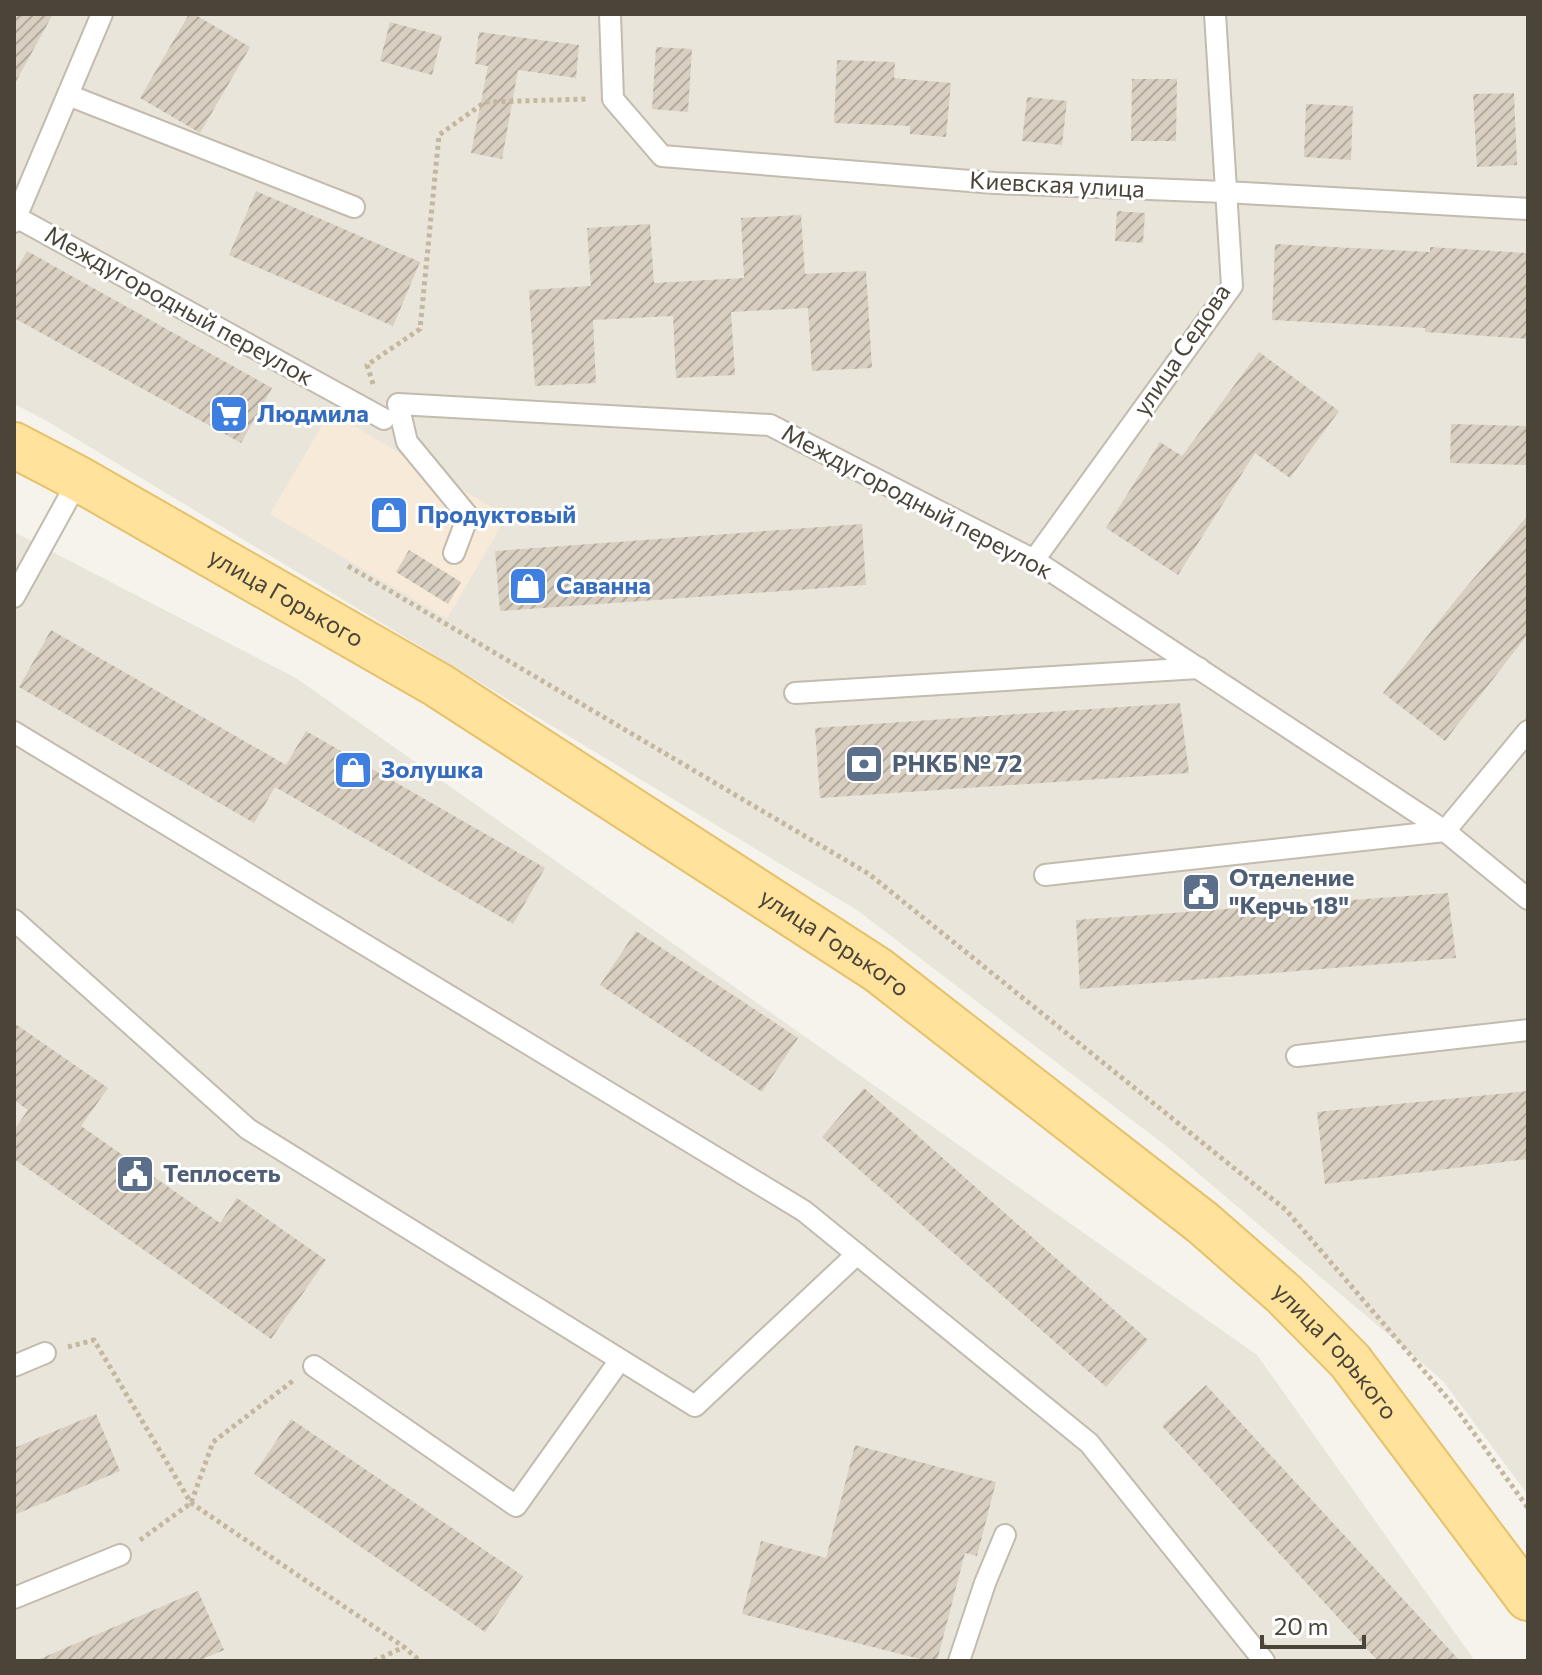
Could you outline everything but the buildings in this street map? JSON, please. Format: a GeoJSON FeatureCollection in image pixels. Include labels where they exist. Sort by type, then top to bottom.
{"type":"FeatureCollection","features":[{"type":"Feature","properties":{"kind":"main road","name":"улица Горького"},"geometry":{"type":"LineString","coordinates":[[14,445],[79,479],[438,685],[878,970],[1203,1223],[1284,1294],[1350,1361],[1528,1598]]}},
{"type":"Feature","properties":{"kind":"lane"},"geometry":{"type":"LineString","coordinates":[[15,219],[102,14]]}},
{"type":"Feature","properties":{"kind":"lane"},"geometry":{"type":"LineString","coordinates":[[610,14],[613,99]]}},
{"type":"Feature","properties":{"kind":"lane","name":"улица Седова"},"geometry":{"type":"LineString","coordinates":[[1034,560],[1232,286],[1215,14]]}},
{"type":"Feature","properties":{"kind":"lane"},"geometry":{"type":"LineString","coordinates":[[68,95],[354,207]]}},
{"type":"Feature","properties":{"kind":"lane","name":"Киевская улица"},"geometry":{"type":"LineString","coordinates":[[613,99],[662,156],[995,183],[1528,209]]}},
{"type":"Feature","properties":{"kind":"lane","name":"Междугородный переулок"},"geometry":{"type":"LineString","coordinates":[[15,219],[391,411],[770,425],[1034,560],[1445,831],[1528,899]]}},
{"type":"Feature","properties":{"kind":"lane"},"geometry":{"type":"LineString","coordinates":[[391,411],[407,442],[468,516],[454,553]]}},
{"type":"Feature","properties":{"kind":"lane"},"geometry":{"type":"LineString","coordinates":[[14,597],[79,479]]}},
{"type":"Feature","properties":{"kind":"lane"},"geometry":{"type":"LineString","coordinates":[[795,693],[1199,668]]}},
{"type":"Feature","properties":{"kind":"lane"},"geometry":{"type":"LineString","coordinates":[[1045,875],[1445,831],[1528,731]]}},
{"type":"Feature","properties":{"kind":"lane"},"geometry":{"type":"LineString","coordinates":[[14,732],[804,1211],[1089,1443],[1264,1661]]}},
{"type":"Feature","properties":{"kind":"lane"},"geometry":{"type":"LineString","coordinates":[[14,920],[248,1129],[695,1406],[857,1254]]}},
{"type":"Feature","properties":{"kind":"lane"},"geometry":{"type":"LineString","coordinates":[[1297,1056],[1528,1030]]}},
{"type":"Feature","properties":{"kind":"lane"},"geometry":{"type":"LineString","coordinates":[[14,1366],[45,1353]]}},
{"type":"Feature","properties":{"kind":"lane"},"geometry":{"type":"LineString","coordinates":[[314,1366],[516,1506],[620,1360]]}},
{"type":"Feature","properties":{"kind":"lane"},"geometry":{"type":"LineString","coordinates":[[959,1661],[1005,1535]]}},
{"type":"Feature","properties":{"kind":"lane"},"geometry":{"type":"LineString","coordinates":[[14,1598],[120,1555]]}},
{"type":"Feature","properties":{"kind":"path"},"geometry":{"type":"LineString","coordinates":[[391,411],[367,365],[420,329],[439,135],[485,102],[613,99]]}},
{"type":"Feature","properties":{"kind":"path"},"geometry":{"type":"LineString","coordinates":[[94,1340],[191,1503],[404,1647],[420,1661]]}},
{"type":"Feature","properties":{"kind":"path"},"geometry":{"type":"LineString","coordinates":[[120,1555],[191,1503],[213,1442],[314,1366]]}},
{"type":"Feature","properties":{"kind":"path"},"geometry":{"type":"LineString","coordinates":[[374,1661],[404,1647]]}},
{"type":"Feature","properties":{"kind":"shaded area"},"geometry":{"type":"Polygon","coordinates":[[[14,14],[1528,14],[1528,1495],[1443,1381],[1166,1146],[857,910],[14,404],[14,14]]]}},
{"type":"Feature","properties":{"kind":"shaded area","name":"Продуктовый"},"geometry":{"type":"Polygon","coordinates":[[[330,412],[507,516],[447,619],[270,514],[330,412]]]}},
{"type":"Feature","properties":{"kind":"shaded area"},"geometry":{"type":"Polygon","coordinates":[[[14,532],[296,678],[1257,1355],[1475,1661],[14,1661],[14,532]]]}},
{"type":"Feature","properties":{"kind":"place","name":"Людмила"},"geometry":{"type":"Point","coordinates":[229,414]}},
{"type":"Feature","properties":{"kind":"place","name":"Продуктовый"},"geometry":{"type":"Point","coordinates":[389,515]}},
{"type":"Feature","properties":{"kind":"place","name":"Саванна"},"geometry":{"type":"Point","coordinates":[528,586]}},
{"type":"Feature","properties":{"kind":"place","name":"РНКБ № 72"},"geometry":{"type":"Point","coordinates":[864,764]}},
{"type":"Feature","properties":{"kind":"place","name":"Золушка"},"geometry":{"type":"Point","coordinates":[353,770]}},
{"type":"Feature","properties":{"kind":"place","name":"Отделение \"Керчь 18\""},"geometry":{"type":"Point","coordinates":[1201,892]}},
{"type":"Feature","properties":{"kind":"place","name":"Теплосеть"},"geometry":{"type":"Point","coordinates":[135,1174]}}]}
